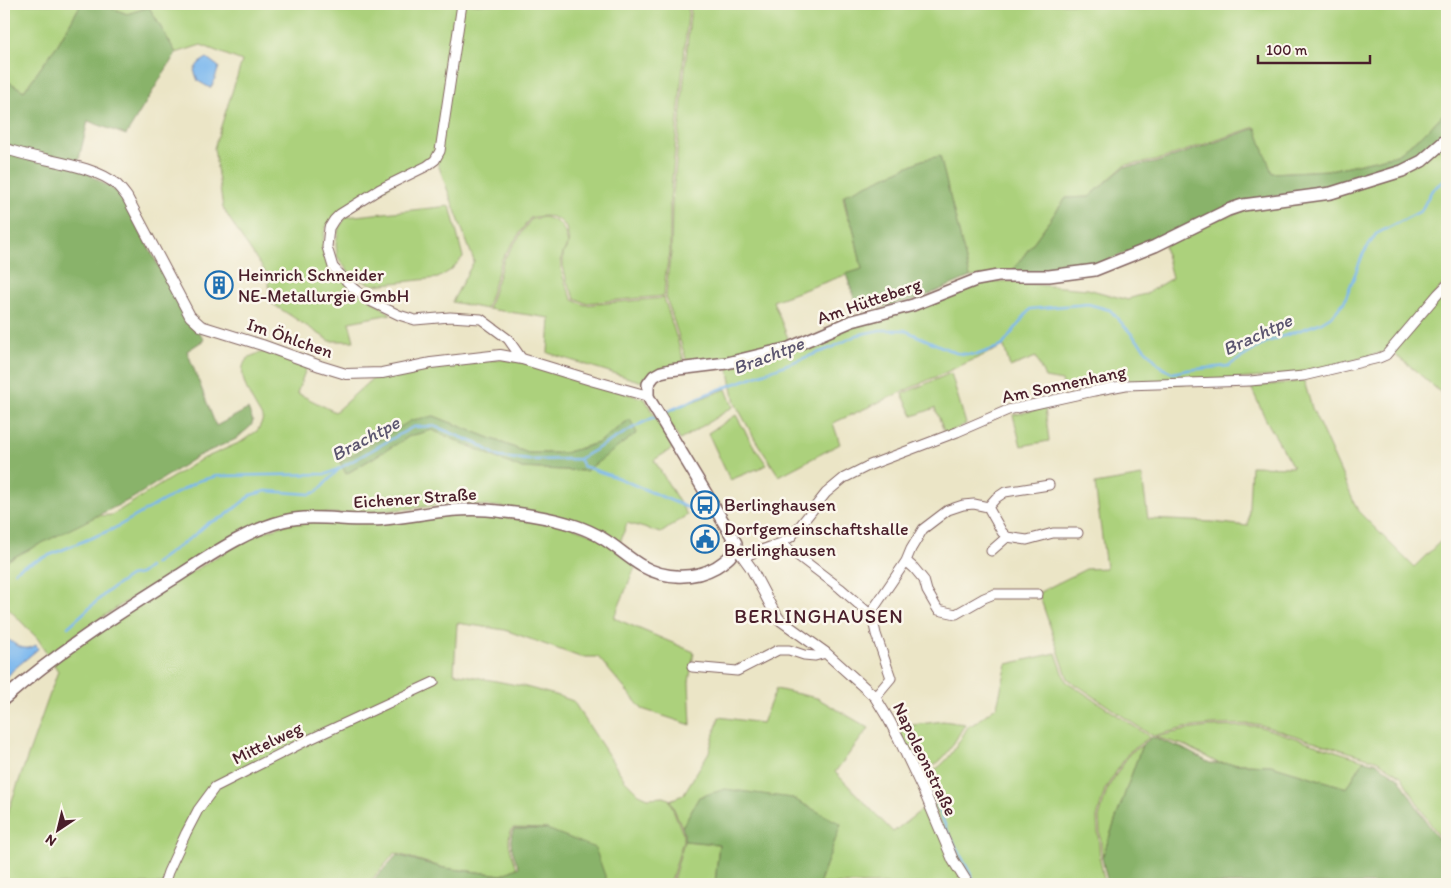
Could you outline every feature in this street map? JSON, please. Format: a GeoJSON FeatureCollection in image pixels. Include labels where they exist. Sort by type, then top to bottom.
{"type":"FeatureCollection","features":[{"type":"Feature","properties":{"kind":"main road","name":"Am Hütteberg"},"geometry":{"type":"LineString","coordinates":[[650,400],[647,389],[650,380],[661,372],[727,363],[789,348],[852,321],[922,302],[976,280],[998,276],[1049,276],[1088,272],[1155,246],[1228,210],[1243,205],[1331,193],[1402,170],[1422,161],[1447,138]]}},
{"type":"Feature","properties":{"kind":"main road","name":"Napoleonstraße"},"geometry":{"type":"LineString","coordinates":[[650,400],[730,531],[736,547]]}},
{"type":"Feature","properties":{"kind":"main road","name":"Eichener Straße"},"geometry":{"type":"LineString","coordinates":[[4,699],[106,622],[249,533],[297,518],[358,521],[470,509],[549,518],[593,533],[643,567],[662,574],[680,577],[697,575],[718,566],[732,554],[736,547]]}},
{"type":"Feature","properties":{"kind":"street"},"geometry":{"type":"LineString","coordinates":[[462,4],[440,151],[435,160],[427,166],[380,189],[340,214],[329,228],[327,246],[333,267],[353,288],[372,302],[399,315],[415,320],[450,317],[481,319],[508,339],[522,359]]}},
{"type":"Feature","properties":{"kind":"street","name":"Im Öhlchen"},"geometry":{"type":"LineString","coordinates":[[4,148],[88,170],[111,180],[118,186],[127,197],[190,316],[201,326],[346,374],[382,373],[431,363],[500,355],[522,359],[650,400]]}},
{"type":"Feature","properties":{"kind":"street","name":"Am Sonnenhang"},"geometry":{"type":"LineString","coordinates":[[744,557],[781,543],[791,537],[826,493],[844,478],[870,465],[1017,407],[1126,385],[1250,381],[1303,376],[1373,360],[1386,355],[1447,285]]}},
{"type":"Feature","properties":{"kind":"street"},"geometry":{"type":"LineString","coordinates":[[988,507],[1005,492],[1049,485]]}},
{"type":"Feature","properties":{"kind":"street"},"geometry":{"type":"LineString","coordinates":[[875,697],[891,678],[876,634],[872,616],[874,608],[906,561],[910,549],[923,529],[948,510],[974,504],[988,507],[1002,532],[1007,536],[1027,540],[1054,533],[1078,533]]}},
{"type":"Feature","properties":{"kind":"street"},"geometry":{"type":"LineString","coordinates":[[991,551],[1007,536]]}},
{"type":"Feature","properties":{"kind":"street"},"geometry":{"type":"LineString","coordinates":[[781,543],[840,588],[872,616]]}},
{"type":"Feature","properties":{"kind":"street","name":"Napoleonstraße"},"geometry":{"type":"LineString","coordinates":[[736,547],[751,568],[780,620],[826,653],[875,697],[899,739],[953,860],[968,884]]}},
{"type":"Feature","properties":{"kind":"street"},"geometry":{"type":"LineString","coordinates":[[906,561],[924,580],[927,591],[938,610],[956,614],[994,594],[1038,594]]}},
{"type":"Feature","properties":{"kind":"street"},"geometry":{"type":"LineString","coordinates":[[692,667],[736,671],[778,650],[789,650],[815,656],[826,653]]}},
{"type":"Feature","properties":{"kind":"street","name":"Mittelweg"},"geometry":{"type":"LineString","coordinates":[[164,884],[198,810],[215,787],[304,742],[434,682]]}},
{"type":"Feature","properties":{"kind":"green space"},"geometry":{"type":"Polygon","coordinates":[[[4,4],[81,4],[58,44],[24,91],[4,79],[4,4]]]}},
{"type":"Feature","properties":{"kind":"green space"},"geometry":{"type":"Polygon","coordinates":[[[81,4],[101,4],[127,14],[149,7],[176,53],[126,135],[88,121],[78,163],[93,177],[118,192],[184,312],[204,340],[187,351],[216,426],[248,409],[253,421],[251,426],[236,439],[198,456],[133,498],[4,562],[4,79],[24,91],[58,44],[81,4]]]}},
{"type":"Feature","properties":{"kind":"green space"},"geometry":{"type":"Polygon","coordinates":[[[101,4],[460,4],[438,150],[433,158],[327,225],[324,236],[325,256],[332,271],[391,314],[349,322],[354,341],[330,341],[271,303],[267,274],[223,208],[214,148],[242,61],[201,45],[176,53],[149,7],[127,14],[101,4]]]}},
{"type":"Feature","properties":{"kind":"green space"},"geometry":{"type":"Polygon","coordinates":[[[463,4],[689,4],[670,201],[670,253],[664,296],[585,303],[575,298],[567,282],[563,266],[563,253],[569,244],[566,228],[563,223],[555,218],[540,216],[530,218],[502,259],[486,309],[452,302],[474,261],[436,159],[463,4]]]}},
{"type":"Feature","properties":{"kind":"green space"},"geometry":{"type":"Polygon","coordinates":[[[691,4],[1447,4],[1447,110],[1430,128],[1397,155],[1330,170],[1271,173],[1255,127],[1155,161],[1125,165],[1089,197],[1066,198],[1011,273],[970,277],[940,157],[922,160],[843,196],[847,215],[853,227],[862,269],[773,301],[790,343],[768,350],[688,365],[666,297],[671,254],[672,201],[691,4]]]}},
{"type":"Feature","properties":{"kind":"green space"},"geometry":{"type":"Polygon","coordinates":[[[1447,110],[1447,132],[1417,159],[1396,168],[1349,185],[1270,197],[1087,268],[1011,273],[1066,198],[1089,197],[1124,167],[1155,163],[1256,128],[1272,173],[1330,170],[1397,155],[1430,128],[1447,110]]]}},
{"type":"Feature","properties":{"kind":"green space"},"geometry":{"type":"Polygon","coordinates":[[[1447,143],[1447,280],[1384,352],[1302,374],[1065,392],[1062,381],[1045,378],[1036,357],[1010,367],[1004,346],[833,423],[840,444],[779,476],[756,441],[735,403],[728,366],[987,282],[1007,281],[1088,289],[1128,300],[1145,294],[1172,278],[1164,246],[1207,223],[1447,143]]]}},
{"type":"Feature","properties":{"kind":"green space"},"geometry":{"type":"Polygon","coordinates":[[[940,156],[970,277],[918,299],[859,312],[846,274],[862,269],[844,195],[922,160],[940,156]]]}},
{"type":"Feature","properties":{"kind":"green space"},"geometry":{"type":"Polygon","coordinates":[[[450,206],[463,257],[451,270],[438,278],[374,285],[360,280],[347,270],[337,256],[336,243],[339,228],[346,217],[450,206]]]}},
{"type":"Feature","properties":{"kind":"green space"},"geometry":{"type":"Polygon","coordinates":[[[544,217],[558,223],[565,233],[568,244],[564,251],[561,265],[564,279],[573,300],[585,305],[664,298],[685,364],[655,371],[642,382],[548,353],[550,318],[488,309],[504,259],[531,219],[544,217]]]}},
{"type":"Feature","properties":{"kind":"green space"},"geometry":{"type":"Polygon","coordinates":[[[1447,290],[1447,398],[1392,353],[1447,290]]]}},
{"type":"Feature","properties":{"kind":"green space"},"geometry":{"type":"Polygon","coordinates":[[[266,351],[307,366],[297,393],[335,412],[374,377],[500,359],[522,362],[645,399],[673,448],[654,460],[687,515],[661,533],[627,523],[618,548],[600,533],[503,507],[451,504],[359,514],[322,513],[297,515],[247,528],[130,599],[71,638],[75,644],[249,537],[299,520],[450,514],[555,521],[597,536],[636,565],[614,618],[694,652],[689,682],[691,725],[642,709],[598,657],[580,657],[505,630],[457,623],[454,673],[522,686],[573,701],[624,779],[639,794],[648,798],[664,797],[669,799],[683,834],[683,841],[670,884],[607,884],[547,829],[513,828],[510,833],[509,843],[517,868],[502,875],[444,868],[395,853],[368,884],[4,884],[4,823],[58,671],[38,639],[4,604],[4,562],[95,516],[112,515],[200,460],[241,442],[258,430],[263,419],[246,388],[242,372],[248,358],[266,351]],[[434,416],[341,462],[346,474],[410,436],[432,430],[520,468],[586,471],[630,419],[598,443],[564,453],[528,453],[434,416]]]}},
{"type":"Feature","properties":{"kind":"green space"},"geometry":{"type":"Polygon","coordinates":[[[951,373],[966,424],[945,434],[935,408],[913,416],[902,394],[951,373]]]}},
{"type":"Feature","properties":{"kind":"green space"},"geometry":{"type":"Polygon","coordinates":[[[1304,381],[1312,408],[1358,511],[1414,567],[1447,535],[1447,848],[1401,776],[1378,761],[1257,724],[1211,725],[1185,728],[1153,736],[1146,732],[1068,679],[1039,594],[1086,569],[1106,568],[1095,484],[1142,476],[1148,519],[1248,526],[1251,466],[1293,467],[1266,420],[1251,387],[1304,381]]]}},
{"type":"Feature","properties":{"kind":"green space"},"geometry":{"type":"Polygon","coordinates":[[[726,389],[733,407],[680,440],[664,415],[678,407],[726,389]]]}},
{"type":"Feature","properties":{"kind":"green space"},"geometry":{"type":"Polygon","coordinates":[[[1045,408],[1049,441],[1021,446],[1013,415],[1045,408]]]}},
{"type":"Feature","properties":{"kind":"green space"},"geometry":{"type":"Polygon","coordinates":[[[736,415],[767,465],[730,480],[708,433],[736,415]]]}},
{"type":"Feature","properties":{"kind":"green space"},"geometry":{"type":"Polygon","coordinates":[[[434,416],[528,453],[564,453],[598,443],[630,419],[637,433],[586,471],[520,468],[432,430],[410,436],[346,474],[340,462],[412,420],[434,416]]]}},
{"type":"Feature","properties":{"kind":"green space"},"geometry":{"type":"Polygon","coordinates":[[[1056,653],[1066,681],[1150,737],[1129,752],[1105,789],[1097,818],[1100,860],[1105,884],[970,884],[955,859],[920,777],[944,763],[969,725],[972,725],[997,706],[1007,664],[1056,653]]]}},
{"type":"Feature","properties":{"kind":"green space"},"geometry":{"type":"Polygon","coordinates":[[[776,689],[817,698],[869,728],[835,772],[893,832],[928,805],[966,884],[819,884],[841,824],[699,797],[682,827],[670,800],[683,795],[709,752],[719,717],[762,723],[776,689]]]}},
{"type":"Feature","properties":{"kind":"green space"},"geometry":{"type":"Polygon","coordinates":[[[943,721],[965,724],[952,747],[941,760],[935,765],[919,772],[897,727],[943,721]]]}},
{"type":"Feature","properties":{"kind":"green space"},"geometry":{"type":"Polygon","coordinates":[[[1258,726],[1364,760],[1347,788],[1271,765],[1218,763],[1183,745],[1155,737],[1209,727],[1258,726]]]}},
{"type":"Feature","properties":{"kind":"green space"},"geometry":{"type":"Polygon","coordinates":[[[1152,737],[1182,748],[1210,763],[1271,765],[1347,788],[1364,760],[1377,763],[1399,778],[1447,851],[1447,884],[1108,884],[1102,858],[1142,745],[1152,737]]]}},
{"type":"Feature","properties":{"kind":"green space"},"geometry":{"type":"Polygon","coordinates":[[[1142,745],[1102,858],[1099,818],[1107,789],[1130,753],[1142,745]]]}},
{"type":"Feature","properties":{"kind":"green space"},"geometry":{"type":"Polygon","coordinates":[[[725,789],[792,798],[841,824],[819,884],[715,884],[719,844],[684,841],[682,827],[699,797],[725,789]]]}},
{"type":"Feature","properties":{"kind":"green space"},"geometry":{"type":"Polygon","coordinates":[[[514,829],[547,829],[595,848],[608,884],[370,884],[397,855],[444,868],[502,875],[519,867],[511,844],[514,829]]]}},
{"type":"Feature","properties":{"kind":"green space"},"geometry":{"type":"Polygon","coordinates":[[[684,841],[719,844],[715,884],[672,884],[684,841]]]}},
{"type":"Feature","properties":{"kind":"water"},"geometry":{"type":"Polygon","coordinates":[[[207,58],[219,67],[210,88],[198,81],[194,70],[199,63],[207,58]]]}},
{"type":"Feature","properties":{"kind":"water"},"geometry":{"type":"Polygon","coordinates":[[[4,637],[20,647],[27,648],[36,645],[38,649],[13,670],[4,681],[4,637]]]}},
{"type":"Feature","properties":{"kind":"waterway","name":"Brachtpe"},"geometry":{"type":"LineString","coordinates":[[662,414],[707,394],[831,348],[857,335],[880,330],[904,330],[956,353],[976,355],[1002,346],[1030,309],[1088,304],[1110,310],[1162,368],[1173,373],[1228,366],[1267,342],[1320,323],[1333,315],[1344,302],[1363,254],[1376,234],[1421,211],[1432,190],[1447,178]]}},
{"type":"Feature","properties":{"kind":"waterway","name":"Brachtpe"},"geometry":{"type":"LineString","coordinates":[[15,571],[113,529],[198,481],[217,476],[327,474],[413,427],[434,426],[480,445],[499,457],[529,460],[579,459],[655,417]]}},
{"type":"Feature","properties":{"kind":"waterway"},"geometry":{"type":"LineString","coordinates":[[579,459],[583,466],[618,478],[712,518]]}},
{"type":"Feature","properties":{"kind":"waterway"},"geometry":{"type":"LineString","coordinates":[[154,564],[208,523],[224,517],[251,495],[266,491],[310,494],[317,492],[339,469]]}},
{"type":"Feature","properties":{"kind":"waterway"},"geometry":{"type":"LineString","coordinates":[[68,627],[107,592],[130,576],[140,574],[149,567]]}},
{"type":"Feature","properties":{"kind":"waterway"},"geometry":{"type":"LineString","coordinates":[[929,782],[946,828],[976,884]]}},
{"type":"Feature","properties":{"kind":"place","name":"Heinrich Schneider NE-Metallurgie GmbH"},"geometry":{"type":"Point","coordinates":[219,285]}},
{"type":"Feature","properties":{"kind":"place","name":"Berlinghausen"},"geometry":{"type":"Point","coordinates":[705,505]}},
{"type":"Feature","properties":{"kind":"place","name":"Dorfgemeinschaftshalle Berlinghausen"},"geometry":{"type":"Point","coordinates":[705,539]}},
{"type":"Feature","properties":{"kind":"district","name":"BERLINGHAUSEN"},"geometry":{"type":"Point","coordinates":[819,616]}}]}
